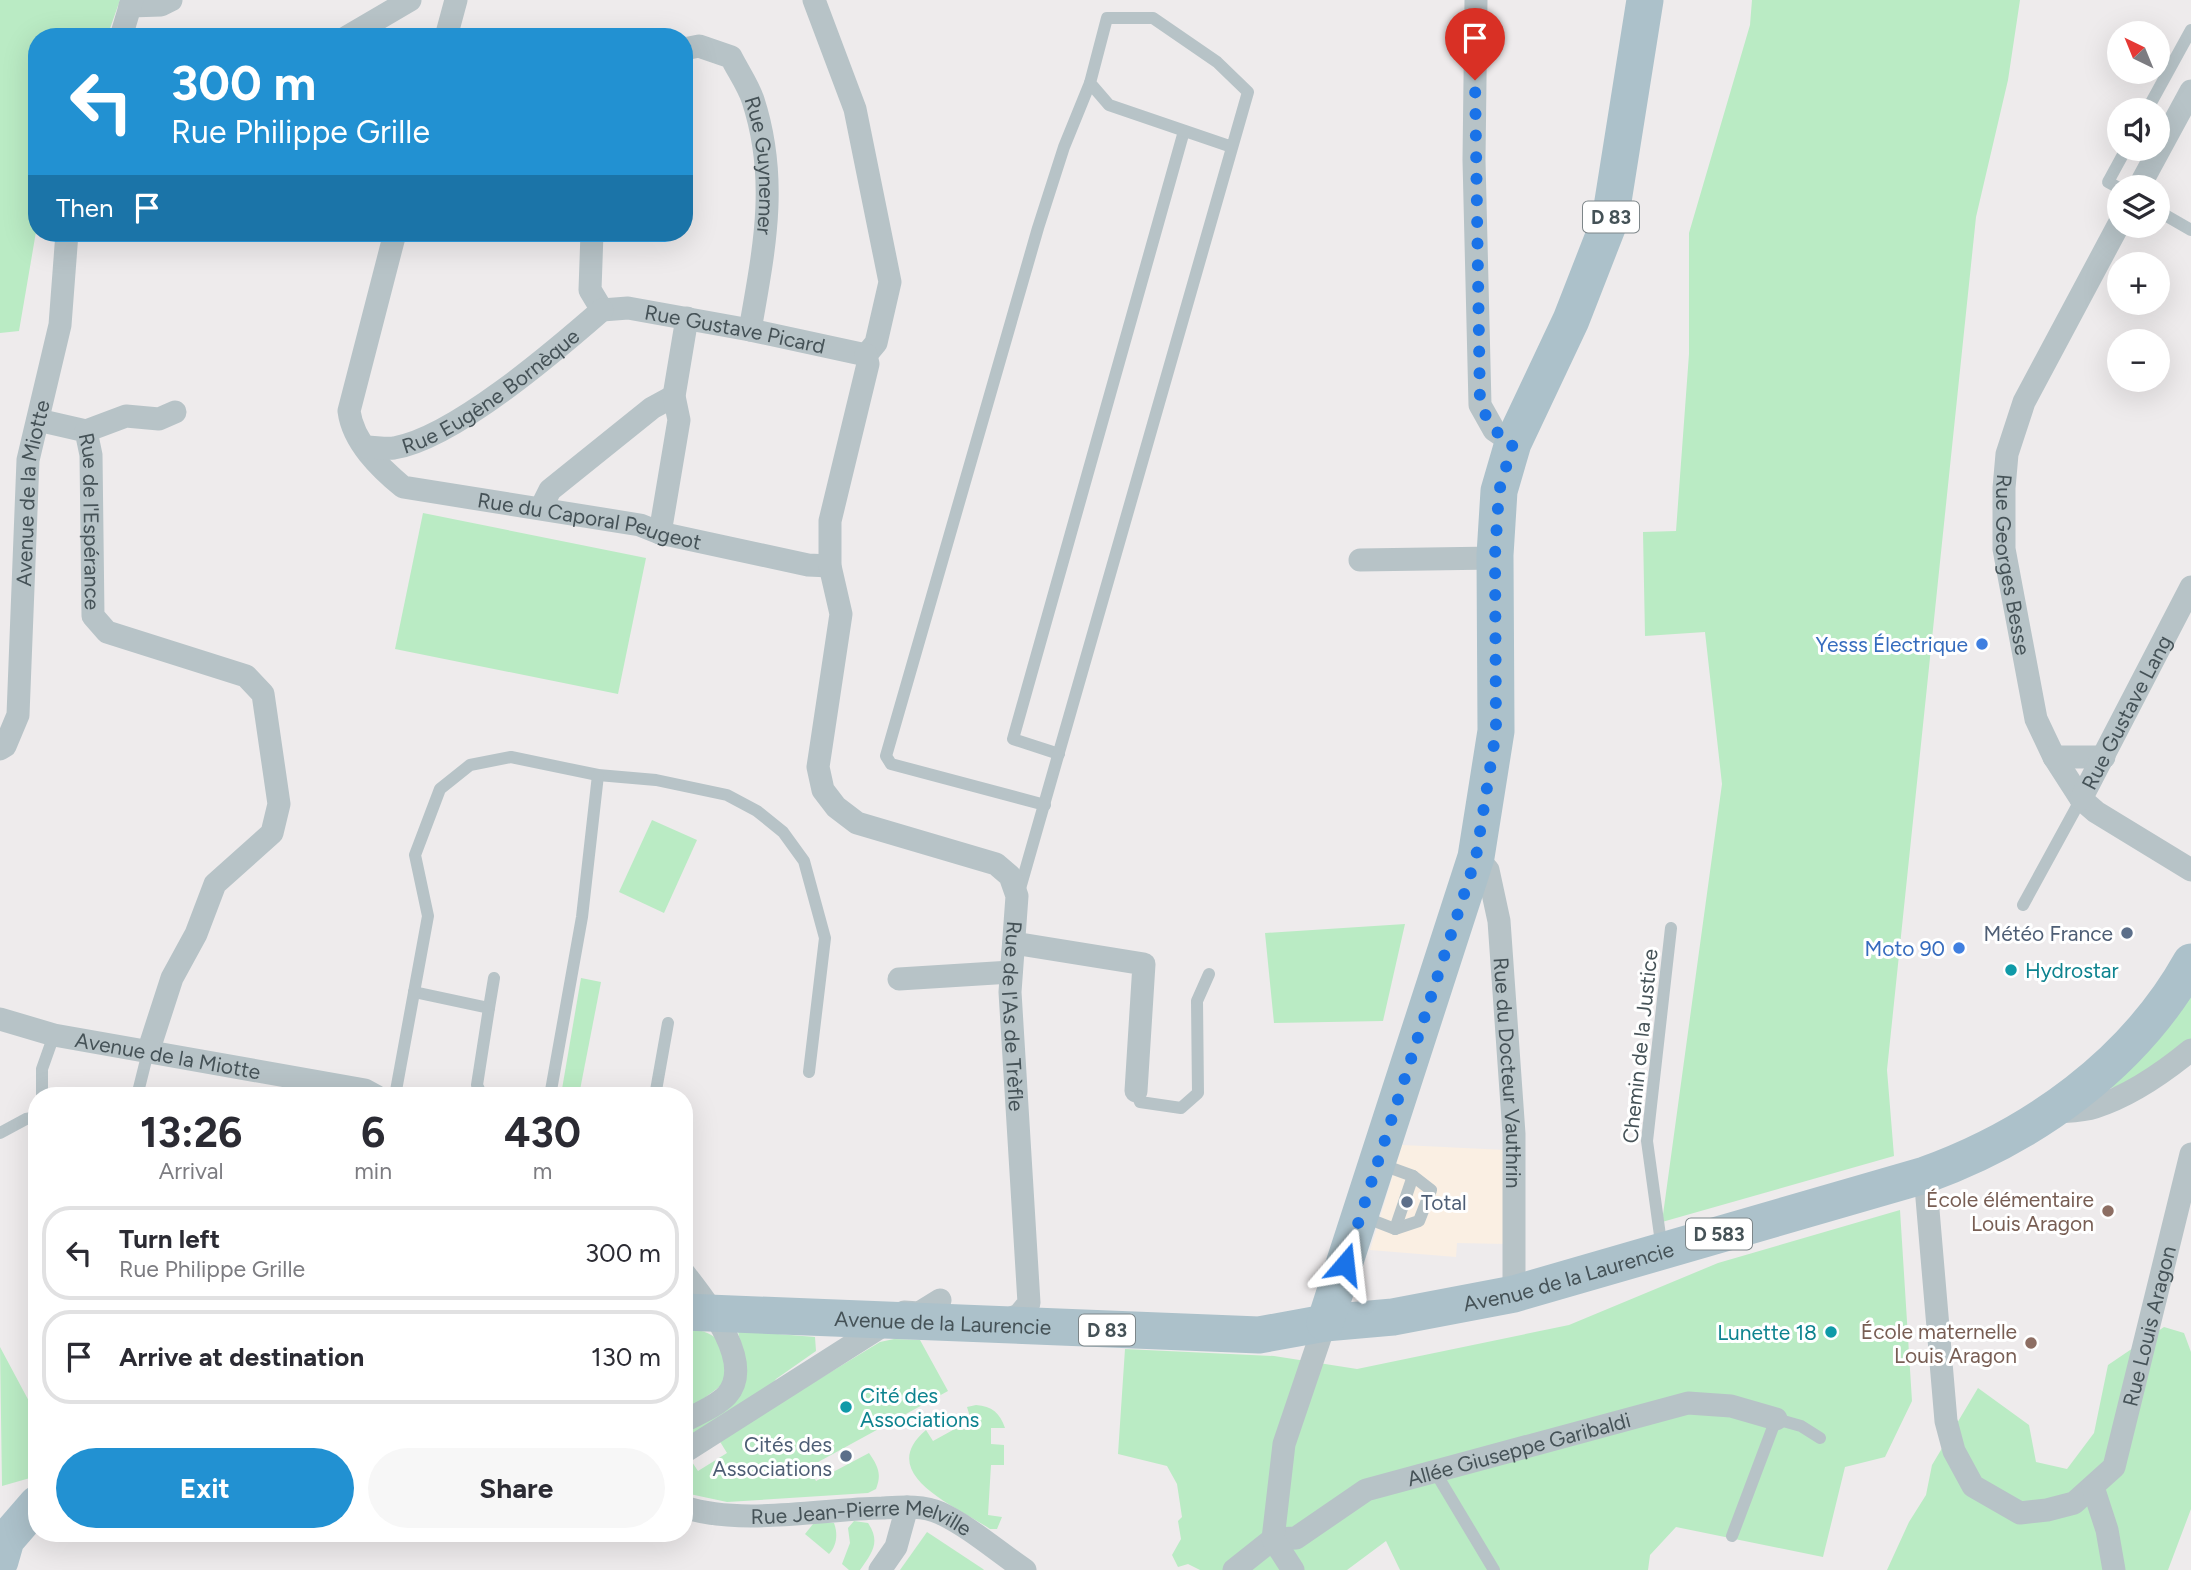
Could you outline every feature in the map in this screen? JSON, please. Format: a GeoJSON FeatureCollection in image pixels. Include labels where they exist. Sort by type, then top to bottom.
{"type":"FeatureCollection","features":[{"type":"Feature","properties":{"kind":"main road","name":"D 83"},"geometry":{"type":"LineString","coordinates":[[1325,1323],[1476,857],[1496,731],[1495,558],[1499,491],[1513,443],[1571,320],[1610,220],[1644,0]]}},
{"type":"Feature","properties":{"kind":"main road","name":"D 583"},"geometry":{"type":"LineString","coordinates":[[2053,1112],[2098,1075],[2144,1029],[2191,962]]}},
{"type":"Feature","properties":{"kind":"main road","name":"Avenue de la Laurencie"},"geometry":{"type":"LineString","coordinates":[[693,1297],[889,1321],[1259,1335],[1325,1323],[1393,1317],[1514,1294],[1924,1175],[1973,1157],[2053,1112]]}},
{"type":"Feature","properties":{"kind":"main road","name":"Avenue de la Laurencie"},"geometry":{"type":"LineString","coordinates":[[693,1297],[940,1300],[1259,1311],[1325,1323]]}},
{"type":"Feature","properties":{"kind":"main road"},"geometry":{"type":"LineString","coordinates":[[0,1507],[28,1504]]}},
{"type":"Feature","properties":{"kind":"main road"},"geometry":{"type":"LineString","coordinates":[[0,1563],[6,1541],[28,1514]]}},
{"type":"Feature","properties":{"kind":"street"},"geometry":{"type":"LineString","coordinates":[[124,28],[131,3],[161,5],[171,0]]}},
{"type":"Feature","properties":{"kind":"street"},"geometry":{"type":"LineString","coordinates":[[362,28],[410,0]]}},
{"type":"Feature","properties":{"kind":"street"},"geometry":{"type":"LineString","coordinates":[[448,28],[456,0]]}},
{"type":"Feature","properties":{"kind":"street","name":"Rue de l'As de Trèfle"},"geometry":{"type":"LineString","coordinates":[[814,0],[855,109],[890,282],[876,343],[866,355],[868,364],[830,521],[831,566],[841,614],[818,766],[823,790],[836,807],[857,823],[996,864],[1010,876],[1017,896],[1010,992],[1029,1303]]}},
{"type":"Feature","properties":{"kind":"street"},"geometry":{"type":"LineString","coordinates":[[1476,0],[1474,160],[1480,405],[1494,430],[1513,443]]}},
{"type":"Feature","properties":{"kind":"street","name":"Rue Guynemer"},"geometry":{"type":"LineString","coordinates":[[693,47],[699,46],[731,57],[753,99],[767,164],[769,220],[750,330]]}},
{"type":"Feature","properties":{"kind":"street"},"geometry":{"type":"LineString","coordinates":[[2146,175],[2191,91]]}},
{"type":"Feature","properties":{"kind":"street","name":"Rue Georges Besse"},"geometry":{"type":"LineString","coordinates":[[2112,238],[2024,402],[2007,454],[2004,549],[2036,719],[2054,757],[2081,799],[2191,870]]}},
{"type":"Feature","properties":{"kind":"street","name":"Avenue de la Miotte"},"geometry":{"type":"LineString","coordinates":[[0,749],[5,746],[18,715],[28,460],[60,325],[66,242]]}},
{"type":"Feature","properties":{"kind":"street","name":"Rue du Caporal Peugeot"},"geometry":{"type":"LineString","coordinates":[[393,242],[349,411],[352,430],[379,467],[403,487],[640,524],[660,533],[808,565],[831,566]]}},
{"type":"Feature","properties":{"kind":"street"},"geometry":{"type":"LineString","coordinates":[[592,242],[590,290],[602,310]]}},
{"type":"Feature","properties":{"kind":"street","name":"Rue Gustave Picard"},"geometry":{"type":"LineString","coordinates":[[602,310],[628,308],[687,318],[866,355]]}},
{"type":"Feature","properties":{"kind":"street","name":"Rue Eugène Bornèque"},"geometry":{"type":"LineString","coordinates":[[367,447],[394,448],[452,425],[553,352],[602,310]]}},
{"type":"Feature","properties":{"kind":"street"},"geometry":{"type":"LineString","coordinates":[[660,533],[679,420],[674,396],[687,318]]}},
{"type":"Feature","properties":{"kind":"street"},"geometry":{"type":"LineString","coordinates":[[541,508],[550,490],[652,408],[674,396]]}},
{"type":"Feature","properties":{"kind":"street"},"geometry":{"type":"LineString","coordinates":[[86,431],[126,416],[159,419],[174,412]]}},
{"type":"Feature","properties":{"kind":"street","name":"Rue de l'Espérance"},"geometry":{"type":"LineString","coordinates":[[38,421],[86,431],[91,455],[93,616],[107,632],[246,676],[263,694],[279,804],[272,833],[215,884],[196,934],[172,978],[148,1052]]}},
{"type":"Feature","properties":{"kind":"street"},"geometry":{"type":"LineString","coordinates":[[1360,560],[1495,558]]}},
{"type":"Feature","properties":{"kind":"street","name":"Rue Gustave Lang"},"geometry":{"type":"LineString","coordinates":[[2081,799],[2191,587]]}},
{"type":"Feature","properties":{"kind":"street"},"geometry":{"type":"LineString","coordinates":[[2054,757],[2104,757]]}},
{"type":"Feature","properties":{"kind":"street","name":"Rue du Docteur Vauthrin"},"geometry":{"type":"LineString","coordinates":[[1476,857],[1488,870],[1499,921],[1514,1134],[1514,1294]]}},
{"type":"Feature","properties":{"kind":"street"},"geometry":{"type":"LineString","coordinates":[[1014,943],[1144,964],[1136,1091]]}},
{"type":"Feature","properties":{"kind":"street"},"geometry":{"type":"LineString","coordinates":[[899,979],[1012,972]]}},
{"type":"Feature","properties":{"kind":"street","name":"Avenue de la Miotte"},"geometry":{"type":"LineString","coordinates":[[0,1019],[54,1035],[348,1087]]}},
{"type":"Feature","properties":{"kind":"street","name":"Avenue de la Laurencie"},"geometry":{"type":"LineString","coordinates":[[2053,1112],[2094,1108],[2156,1076],[2191,1050]]}},
{"type":"Feature","properties":{"kind":"street","name":"Rue Louis Aragon"},"geometry":{"type":"LineString","coordinates":[[1924,1175],[1947,1420],[1954,1451],[1973,1486],[2020,1513],[2074,1503],[2114,1467],[2191,1154]]}},
{"type":"Feature","properties":{"kind":"street"},"geometry":{"type":"LineString","coordinates":[[693,1297],[729,1339],[736,1367],[734,1384],[726,1397],[693,1416]]}},
{"type":"Feature","properties":{"kind":"street"},"geometry":{"type":"LineString","coordinates":[[693,1446],[904,1312],[919,1313],[940,1300]]}},
{"type":"Feature","properties":{"kind":"street"},"geometry":{"type":"LineString","coordinates":[[991,1326],[1019,1315],[1029,1303]]}},
{"type":"Feature","properties":{"kind":"street"},"geometry":{"type":"LineString","coordinates":[[1234,1570],[1283,1556],[1284,1444],[1325,1323]]}},
{"type":"Feature","properties":{"kind":"street","name":"Allée Giuseppe Garibaldi"},"geometry":{"type":"LineString","coordinates":[[1283,1556],[1296,1538],[1366,1490],[1434,1470],[1688,1403],[1731,1406],[1776,1419]]}},
{"type":"Feature","properties":{"kind":"street"},"geometry":{"type":"LineString","coordinates":[[2093,1487],[2107,1530],[2114,1570]]}},
{"type":"Feature","properties":{"kind":"street"},"geometry":{"type":"LineString","coordinates":[[880,1570],[896,1547],[906,1507]]}},
{"type":"Feature","properties":{"kind":"street","name":"Rue Jean-Pierre Melville"},"geometry":{"type":"LineString","coordinates":[[693,1510],[706,1514],[740,1516],[841,1508],[906,1507],[939,1512],[1025,1570]]}},
{"type":"Feature","properties":{"kind":"street"},"geometry":{"type":"LineString","coordinates":[[0,1563],[3,1570]]}},
{"type":"Feature","properties":{"kind":"lane"},"geometry":{"type":"LineString","coordinates":[[1017,896],[1045,805],[1248,92],[1217,62],[1153,18],[1107,18],[1090,83],[1064,147],[1038,228],[886,756],[891,764],[1045,805]]}},
{"type":"Feature","properties":{"kind":"lane"},"geometry":{"type":"LineString","coordinates":[[2154,98],[2191,30]]}},
{"type":"Feature","properties":{"kind":"lane"},"geometry":{"type":"LineString","coordinates":[[1090,83],[1109,106],[1232,147]]}},
{"type":"Feature","properties":{"kind":"lane"},"geometry":{"type":"LineString","coordinates":[[1059,754],[1013,739],[1184,131]]}},
{"type":"Feature","properties":{"kind":"lane"},"geometry":{"type":"LineString","coordinates":[[2170,218],[2191,230]]}},
{"type":"Feature","properties":{"kind":"lane"},"geometry":{"type":"LineString","coordinates":[[397,1087],[428,916],[415,855],[440,789],[470,765],[511,757],[598,775],[656,780],[727,795],[758,811],[782,832],[804,862],[825,939],[809,1072]]}},
{"type":"Feature","properties":{"kind":"lane"},"geometry":{"type":"LineString","coordinates":[[552,1087],[582,917],[598,775]]}},
{"type":"Feature","properties":{"kind":"lane"},"geometry":{"type":"LineString","coordinates":[[2023,905],[2081,799]]}},
{"type":"Feature","properties":{"kind":"lane","name":"Chemin de la Justice"},"geometry":{"type":"LineString","coordinates":[[1662,1250],[1647,1141],[1671,928]]}},
{"type":"Feature","properties":{"kind":"lane"},"geometry":{"type":"LineString","coordinates":[[1136,1091],[1140,1102],[1181,1108],[1198,1093],[1197,1001],[1209,974]]}},
{"type":"Feature","properties":{"kind":"lane"},"geometry":{"type":"LineString","coordinates":[[478,1087],[494,978]]}},
{"type":"Feature","properties":{"kind":"lane"},"geometry":{"type":"LineString","coordinates":[[414,992],[489,1008]]}},
{"type":"Feature","properties":{"kind":"lane"},"geometry":{"type":"LineString","coordinates":[[657,1087],[668,1023]]}},
{"type":"Feature","properties":{"kind":"lane"},"geometry":{"type":"LineString","coordinates":[[42,1087],[42,1069],[54,1035]]}},
{"type":"Feature","properties":{"kind":"lane"},"geometry":{"type":"LineString","coordinates":[[139,1087],[148,1052]]}},
{"type":"Feature","properties":{"kind":"lane"},"geometry":{"type":"LineString","coordinates":[[0,1133],[28,1119]]}},
{"type":"Feature","properties":{"kind":"lane"},"geometry":{"type":"LineString","coordinates":[[1360,1216],[1395,1229],[1419,1221],[1431,1190],[1413,1176],[1378,1163]]}},
{"type":"Feature","properties":{"kind":"lane"},"geometry":{"type":"LineString","coordinates":[[1395,1229],[1413,1176]]}},
{"type":"Feature","properties":{"kind":"lane"},"geometry":{"type":"LineString","coordinates":[[1732,1536],[1776,1419],[1801,1426],[1820,1438]]}},
{"type":"Feature","properties":{"kind":"lane"},"geometry":{"type":"LineString","coordinates":[[1434,1470],[1494,1570]]}},
{"type":"Feature","properties":{"kind":"shaded area"},"geometry":{"type":"Polygon","coordinates":[[[1402,1145],[1506,1150],[1507,1244],[1457,1243],[1456,1257],[1370,1250],[1402,1145]]]}},
{"type":"Feature","properties":{"kind":"green space"},"geometry":{"type":"Polygon","coordinates":[[[0,0],[120,0],[110,28],[28,28],[28,242],[34,242],[19,331],[0,333],[0,0]]]}},
{"type":"Feature","properties":{"kind":"green space"},"geometry":{"type":"Polygon","coordinates":[[[1752,0],[2020,0],[2008,80],[1976,217],[1887,1070],[1894,1156],[1662,1222],[1722,784],[1705,632],[1645,636],[1643,532],[1676,531],[1689,354],[1689,233],[1750,25],[1752,0]]]}},
{"type":"Feature","properties":{"kind":"green space"},"geometry":{"type":"Polygon","coordinates":[[[423,513],[646,558],[618,694],[395,649],[423,513]]]}},
{"type":"Feature","properties":{"kind":"green space"},"geometry":{"type":"Polygon","coordinates":[[[652,820],[697,840],[664,913],[619,892],[652,820]]]}},
{"type":"Feature","properties":{"kind":"green space"},"geometry":{"type":"Polygon","coordinates":[[[1405,924],[1383,1021],[1274,1023],[1265,933],[1405,924]]]}},
{"type":"Feature","properties":{"kind":"green space"},"geometry":{"type":"Polygon","coordinates":[[[581,978],[601,982],[581,1087],[562,1087],[581,978]]]}},
{"type":"Feature","properties":{"kind":"green space"},"geometry":{"type":"Polygon","coordinates":[[[2191,993],[2191,1041],[2125,1087],[2108,1088],[2191,993]]]}},
{"type":"Feature","properties":{"kind":"green space"},"geometry":{"type":"Polygon","coordinates":[[[1900,1210],[1912,1401],[1885,1457],[1845,1467],[1823,1557],[1676,1527],[1650,1555],[1648,1570],[1400,1570],[1386,1541],[1347,1570],[1200,1570],[1188,1564],[1178,1567],[1172,1555],[1181,1539],[1178,1521],[1182,1517],[1177,1484],[1167,1466],[1118,1454],[1125,1349],[1274,1356],[1357,1369],[1569,1325],[1718,1263],[1900,1210]]]}},
{"type":"Feature","properties":{"kind":"green space"},"geometry":{"type":"Polygon","coordinates":[[[2164,1327],[2184,1333],[2191,1352],[2191,1509],[2168,1570],[1887,1570],[1909,1522],[1926,1495],[1932,1465],[1978,1388],[2029,1425],[2036,1462],[2067,1469],[2094,1433],[2108,1365],[2164,1327]]]}},
{"type":"Feature","properties":{"kind":"green space"},"geometry":{"type":"Polygon","coordinates":[[[693,1330],[707,1333],[720,1343],[725,1360],[726,1382],[693,1406],[693,1330]]]}},
{"type":"Feature","properties":{"kind":"green space"},"geometry":{"type":"Polygon","coordinates":[[[738,1331],[815,1337],[816,1351],[776,1379],[770,1387],[693,1434],[693,1420],[744,1364],[738,1331]]]}},
{"type":"Feature","properties":{"kind":"green space"},"geometry":{"type":"Polygon","coordinates":[[[894,1339],[920,1340],[948,1391],[809,1467],[816,1481],[869,1453],[878,1470],[876,1489],[868,1493],[727,1502],[693,1495],[693,1464],[698,1471],[727,1453],[719,1440],[880,1342],[894,1339]]]}},
{"type":"Feature","properties":{"kind":"green space"},"geometry":{"type":"Polygon","coordinates":[[[0,1347],[28,1399],[28,1479],[2,1486],[0,1347]]]}},
{"type":"Feature","properties":{"kind":"green space"},"geometry":{"type":"Polygon","coordinates":[[[976,1405],[995,1411],[1005,1428],[991,1428],[991,1444],[1004,1445],[1004,1465],[991,1465],[988,1515],[1002,1517],[997,1529],[990,1529],[941,1499],[914,1475],[909,1461],[912,1446],[926,1430],[933,1441],[971,1420],[967,1407],[976,1405]]]}},
{"type":"Feature","properties":{"kind":"green space"},"geometry":{"type":"Polygon","coordinates":[[[854,1521],[868,1523],[874,1536],[871,1553],[860,1570],[849,1570],[842,1564],[850,1543],[848,1528],[854,1521]]]}},
{"type":"Feature","properties":{"kind":"green space"},"geometry":{"type":"Polygon","coordinates":[[[834,1523],[835,1543],[829,1554],[805,1534],[813,1524],[834,1523]]]}},
{"type":"Feature","properties":{"kind":"green space"},"geometry":{"type":"Polygon","coordinates":[[[927,1532],[983,1569],[984,1570],[900,1570],[927,1532]]]}},
{"type":"Feature","properties":{"kind":"place","name":"Yesss Électrique"},"geometry":{"type":"Point","coordinates":[1982,644]}},
{"type":"Feature","properties":{"kind":"place","name":"Météo France"},"geometry":{"type":"Point","coordinates":[2127,933]}},
{"type":"Feature","properties":{"kind":"place","name":"Moto 90"},"geometry":{"type":"Point","coordinates":[1959,948]}},
{"type":"Feature","properties":{"kind":"place","name":"Hydrostar"},"geometry":{"type":"Point","coordinates":[2011,970]}},
{"type":"Feature","properties":{"kind":"place","name":"Total"},"geometry":{"type":"Point","coordinates":[1407,1202]}},
{"type":"Feature","properties":{"kind":"place","name":"École élémentaire Louis Aragon"},"geometry":{"type":"Point","coordinates":[2108,1211]}},
{"type":"Feature","properties":{"kind":"place","name":"Lunette 18"},"geometry":{"type":"Point","coordinates":[1831,1332]}},
{"type":"Feature","properties":{"kind":"place","name":"École maternelle Louis Aragon"},"geometry":{"type":"Point","coordinates":[2031,1343]}},
{"type":"Feature","properties":{"kind":"place","name":"Cité des Associations"},"geometry":{"type":"Point","coordinates":[846,1407]}},
{"type":"Feature","properties":{"kind":"place","name":"Cités des Associations"},"geometry":{"type":"Point","coordinates":[846,1456]}},
{"type":"Feature","properties":{"kind":"route"},"geometry":{"type":"LineString","coordinates":[[1345,1264],[1476,857],[1496,731],[1495,555],[1499,491],[1513,443],[1494,430],[1480,405],[1474,160],[1475,80]]}}]}
